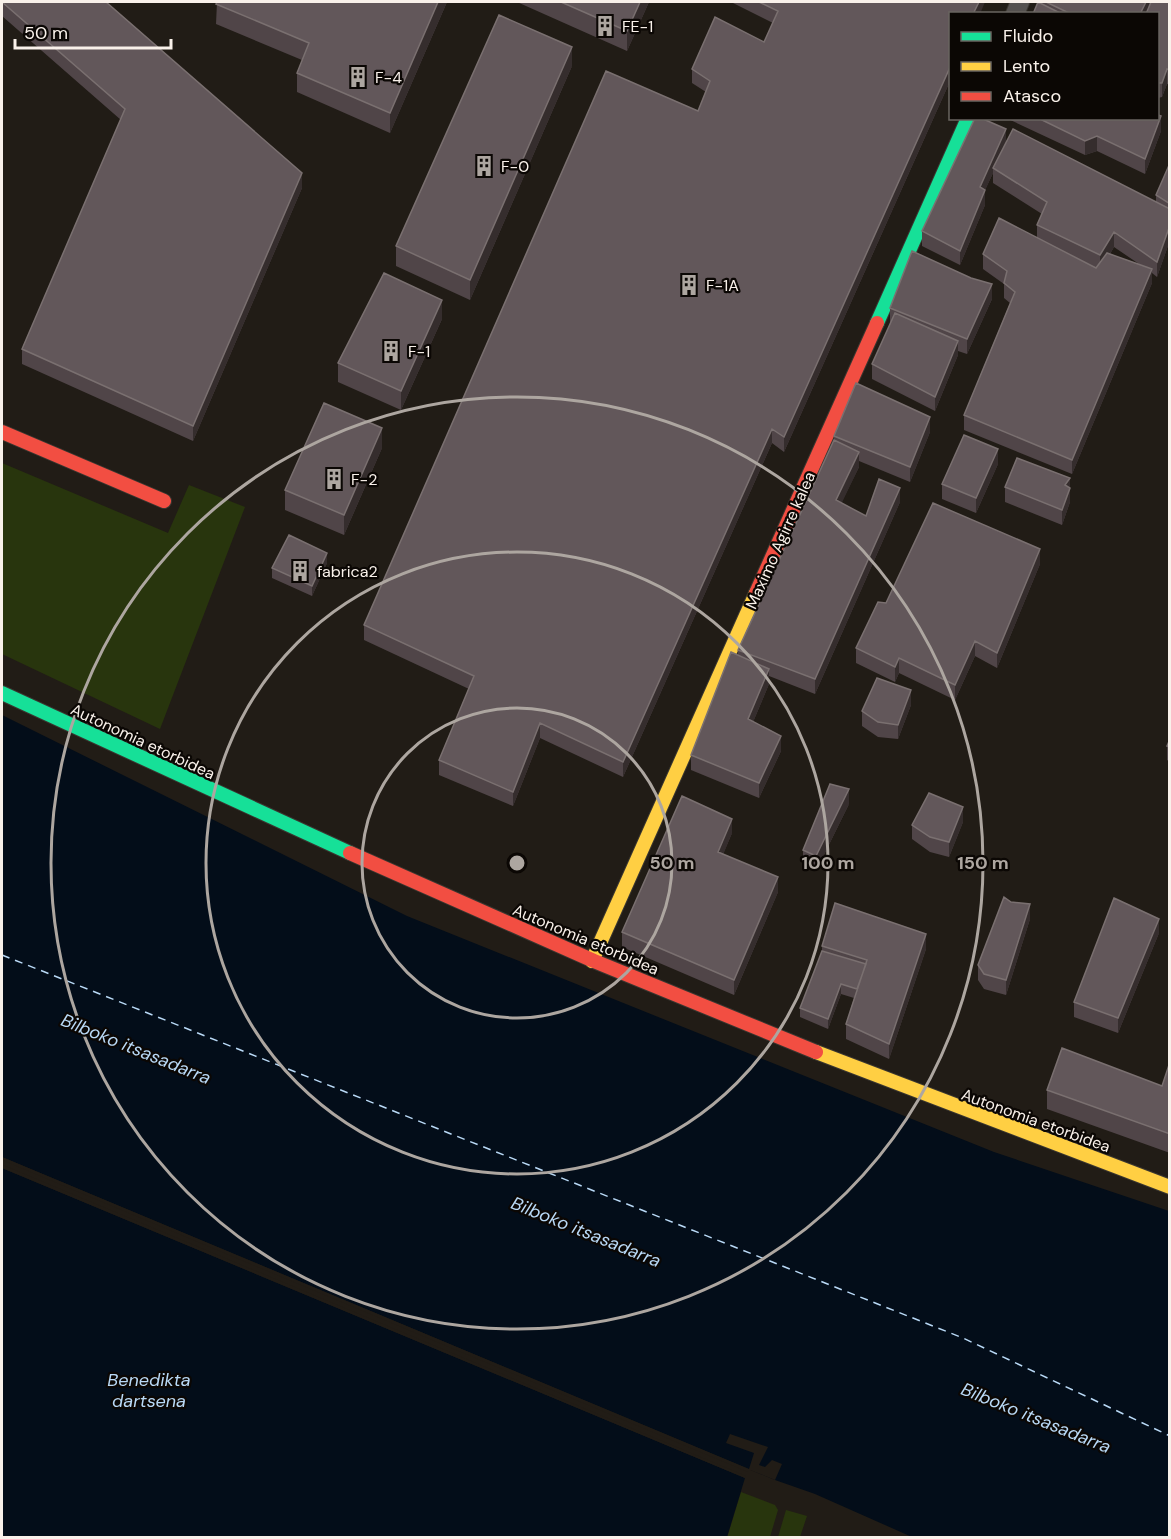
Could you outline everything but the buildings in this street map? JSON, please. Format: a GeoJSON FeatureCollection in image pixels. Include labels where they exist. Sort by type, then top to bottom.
{"type":"FeatureCollection","features":[{"type":"Feature","properties":{"kind":"main road","name":"Maximo Agirre kalea"},"geometry":{"type":"LineString","coordinates":[[592,961],[967,120]]}},
{"type":"Feature","properties":{"kind":"main road"},"geometry":{"type":"LineString","coordinates":[[2,432],[164,501]]}},
{"type":"Feature","properties":{"kind":"main road","name":"Autonomia etorbidea"},"geometry":{"type":"LineString","coordinates":[[2,693],[270,818],[592,961],[978,1117],[1170,1187]]}},
{"type":"Feature","properties":{"kind":"green space"},"geometry":{"type":"Polygon","coordinates":[[[2,463],[168,533],[189,485],[245,507],[160,729],[2,654],[2,463]]]}},
{"type":"Feature","properties":{"kind":"green space"},"geometry":{"type":"Polygon","coordinates":[[[741,1492],[775,1505],[778,1510],[770,1537],[727,1538],[741,1492]]]}},
{"type":"Feature","properties":{"kind":"green space"},"geometry":{"type":"Polygon","coordinates":[[[786,1510],[807,1516],[800,1537],[778,1537],[786,1510]]]}},
{"type":"Feature","properties":{"kind":"water","name":"Bilboko itsasadarra"},"geometry":{"type":"Polygon","coordinates":[[[2,715],[407,916],[994,1152],[1169,1211],[1169,1537],[912,1537],[815,1494],[775,1480],[2,1157],[2,715]]]}},
{"type":"Feature","properties":{"kind":"water","name":"Benedikta dartsena"},"geometry":{"type":"Polygon","coordinates":[[[2,1168],[745,1478],[727,1537],[2,1537],[2,1168]]]}},
{"type":"Feature","properties":{"kind":"pier"},"geometry":{"type":"Polygon","coordinates":[[[2,1157],[749,1469],[754,1453],[726,1443],[730,1434],[768,1447],[759,1465],[765,1467],[772,1460],[782,1464],[775,1480],[750,1470],[748,1472],[2,1160],[2,1157]]]}},
{"type":"Feature","properties":{"kind":"pier"},"geometry":{"type":"Polygon","coordinates":[[[2,1165],[746,1476],[745,1478],[2,1168],[2,1165]]]}},
{"type":"Feature","properties":{"kind":"ferry route"},"geometry":{"type":"LineString","coordinates":[[2,955],[963,1338],[1170,1436]]}},
{"type":"Feature","properties":{"kind":"traffic: fast"},"geometry":{"type":"LineString","coordinates":[[877,323],[967,120]]}},
{"type":"Feature","properties":{"kind":"traffic: fast"},"geometry":{"type":"LineString","coordinates":[[2,693],[350,853]]}},
{"type":"Feature","properties":{"kind":"traffic: slow"},"geometry":{"type":"LineString","coordinates":[[592,961],[756,593]]}},
{"type":"Feature","properties":{"kind":"traffic: slow"},"geometry":{"type":"LineString","coordinates":[[816,1052],[1170,1187]]}},
{"type":"Feature","properties":{"kind":"traffic: jam"},"geometry":{"type":"LineString","coordinates":[[756,593],[877,323]]}},
{"type":"Feature","properties":{"kind":"traffic: jam"},"geometry":{"type":"LineString","coordinates":[[2,432],[164,501]]}},
{"type":"Feature","properties":{"kind":"traffic: jam"},"geometry":{"type":"LineString","coordinates":[[350,853],[594,961],[816,1052]]}},
{"type":"Feature","properties":{"kind":"place","name":"FE-1"},"geometry":{"type":"Point","coordinates":[605,26]}},
{"type":"Feature","properties":{"kind":"place","name":"F-4"},"geometry":{"type":"Point","coordinates":[358,77]}},
{"type":"Feature","properties":{"kind":"place","name":"F-0"},"geometry":{"type":"Point","coordinates":[484,166]}},
{"type":"Feature","properties":{"kind":"place","name":"F-1A"},"geometry":{"type":"Point","coordinates":[689,285]}},
{"type":"Feature","properties":{"kind":"place","name":"F-1"},"geometry":{"type":"Point","coordinates":[391,351]}},
{"type":"Feature","properties":{"kind":"place","name":"F-2"},"geometry":{"type":"Point","coordinates":[334,479]}},
{"type":"Feature","properties":{"kind":"place","name":"fabrica2"},"geometry":{"type":"Point","coordinates":[300,571]}}]}
